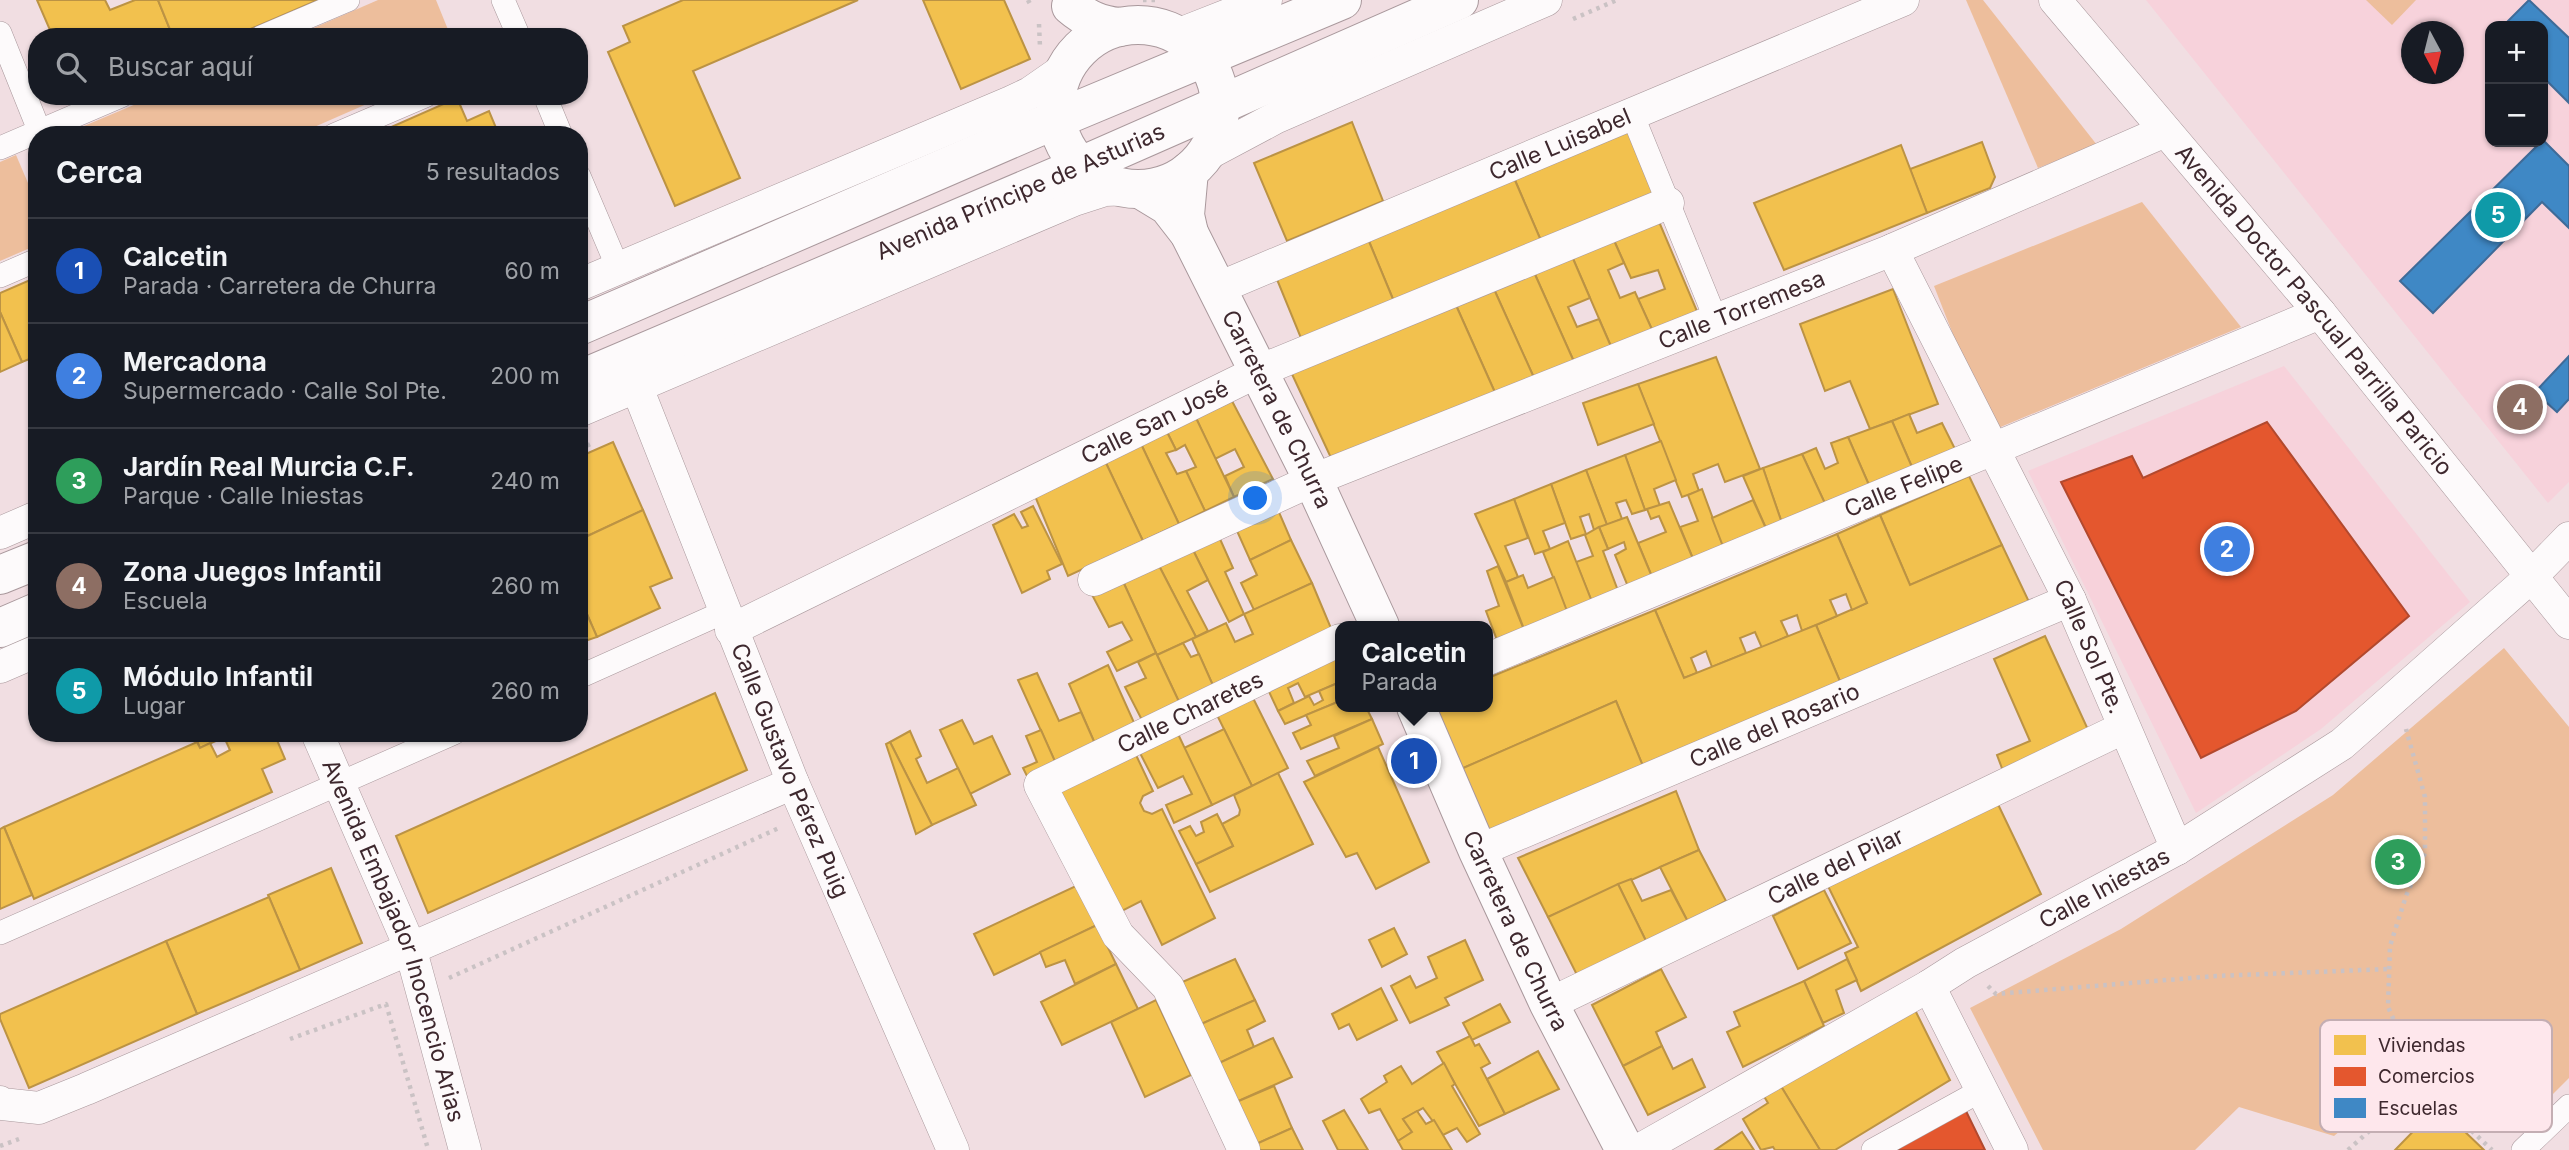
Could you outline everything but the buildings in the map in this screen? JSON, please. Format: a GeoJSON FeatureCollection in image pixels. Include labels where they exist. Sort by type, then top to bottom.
{"type":"FeatureCollection","features":[{"type":"Feature","properties":{"kind":"main road"},"geometry":{"type":"LineString","coordinates":[[588,322],[1057,119],[1190,46],[1342,0]]}},
{"type":"Feature","properties":{"kind":"main road","name":"Avenida Príncipe de Asturias"},"geometry":{"type":"LineString","coordinates":[[588,376],[1081,166],[1460,0]]}},
{"type":"Feature","properties":{"kind":"main road"},"geometry":{"type":"LineString","coordinates":[[1070,3],[1087,19],[1108,26],[1131,13]]}},
{"type":"Feature","properties":{"kind":"main road"},"geometry":{"type":"LineString","coordinates":[[1070,3],[1083,38],[1058,88],[1057,119],[1068,150],[1081,166]]}},
{"type":"Feature","properties":{"kind":"main road"},"geometry":{"type":"LineString","coordinates":[[1131,13],[1190,46],[1216,79],[1220,104]]}},
{"type":"Feature","properties":{"kind":"main road"},"geometry":{"type":"LineString","coordinates":[[1073,58],[1131,13]]}},
{"type":"Feature","properties":{"kind":"main road","name":"Carretera de Churra"},"geometry":{"type":"LineString","coordinates":[[1189,233],[1185,215],[1196,164],[1216,132],[1220,104]]}},
{"type":"Feature","properties":{"kind":"main road"},"geometry":{"type":"LineString","coordinates":[[1137,189],[1166,184],[1196,164]]}},
{"type":"Feature","properties":{"kind":"main road","name":"Carretera de Churra"},"geometry":{"type":"LineString","coordinates":[[1081,166],[1110,184],[1137,189],[1168,206],[1189,233],[1313,480],[1374,621]]}},
{"type":"Feature","properties":{"kind":"main road"},"geometry":{"type":"LineString","coordinates":[[0,575],[28,564]]}},
{"type":"Feature","properties":{"kind":"main road"},"geometry":{"type":"LineString","coordinates":[[0,628],[28,616]]}},
{"type":"Feature","properties":{"kind":"main road","name":"Carretera de Churra"},"geometry":{"type":"LineString","coordinates":[[1418,712],[1478,851],[1549,1004],[1625,1150]]}},
{"type":"Feature","properties":{"kind":"street"},"geometry":{"type":"LineString","coordinates":[[282,28],[348,0]]}},
{"type":"Feature","properties":{"kind":"street"},"geometry":{"type":"LineString","coordinates":[[1190,46],[1266,0]]}},
{"type":"Feature","properties":{"kind":"street"},"geometry":{"type":"LineString","coordinates":[[1196,164],[1277,117],[1546,0]]}},
{"type":"Feature","properties":{"kind":"street","name":"Calle Luisabel"},"geometry":{"type":"LineString","coordinates":[[1216,289],[1903,0]]}},
{"type":"Feature","properties":{"kind":"street","name":"Avenida Doctor Pascual Parrilla Paricio"},"geometry":{"type":"LineString","coordinates":[[2055,0],[2320,313],[2569,623]]}},
{"type":"Feature","properties":{"kind":"street"},"geometry":{"type":"LineString","coordinates":[[511,2],[517,28]]}},
{"type":"Feature","properties":{"kind":"street"},"geometry":{"type":"LineString","coordinates":[[0,33],[28,103]]}},
{"type":"Feature","properties":{"kind":"street"},"geometry":{"type":"LineString","coordinates":[[588,281],[1011,102],[1030,93],[1073,58]]}},
{"type":"Feature","properties":{"kind":"street"},"geometry":{"type":"LineString","coordinates":[[29,105],[37,126]]}},
{"type":"Feature","properties":{"kind":"street"},"geometry":{"type":"LineString","coordinates":[[55,126],[101,105]]}},
{"type":"Feature","properties":{"kind":"street"},"geometry":{"type":"LineString","coordinates":[[355,126],[404,105]]}},
{"type":"Feature","properties":{"kind":"street"},"geometry":{"type":"LineString","coordinates":[[549,105],[557,126]]}},
{"type":"Feature","properties":{"kind":"street"},"geometry":{"type":"LineString","coordinates":[[1632,114],[1716,320]]}},
{"type":"Feature","properties":{"kind":"street","name":"Calle Torremesa"},"geometry":{"type":"LineString","coordinates":[[1094,580],[1313,480],[1892,250],[2165,131]]}},
{"type":"Feature","properties":{"kind":"street"},"geometry":{"type":"LineString","coordinates":[[0,148],[28,138]]}},
{"type":"Feature","properties":{"kind":"street"},"geometry":{"type":"LineString","coordinates":[[588,407],[1074,200],[1105,190],[1137,189]]}},
{"type":"Feature","properties":{"kind":"street"},"geometry":{"type":"LineString","coordinates":[[588,197],[618,268]]}},
{"type":"Feature","properties":{"kind":"street","name":"Calle San José"},"geometry":{"type":"LineString","coordinates":[[728,621],[1259,371],[1668,203]]}},
{"type":"Feature","properties":{"kind":"street","name":"Calle Sol Pte."},"geometry":{"type":"LineString","coordinates":[[1892,250],[2070,600],[2177,849]]}},
{"type":"Feature","properties":{"kind":"street"},"geometry":{"type":"LineString","coordinates":[[0,276],[28,264]]}},
{"type":"Feature","properties":{"kind":"street","name":"Calle Felipe"},"geometry":{"type":"LineString","coordinates":[[1493,657],[2320,313]]}},
{"type":"Feature","properties":{"kind":"street","name":"Calle Gustavo Pérez Puig"},"geometry":{"type":"LineString","coordinates":[[636,385],[793,783],[953,1150]]}},
{"type":"Feature","properties":{"kind":"street"},"geometry":{"type":"LineString","coordinates":[[0,533],[28,521]]}},
{"type":"Feature","properties":{"kind":"street","name":"Calle Iniestas"},"geometry":{"type":"LineString","coordinates":[[1639,1150],[1965,963],[2177,849],[2342,744],[2532,576],[2569,538]]}},
{"type":"Feature","properties":{"kind":"street","name":"Calle del Rosario"},"geometry":{"type":"LineString","coordinates":[[1478,851],[2070,600]]}},
{"type":"Feature","properties":{"kind":"street"},"geometry":{"type":"LineString","coordinates":[[588,674],[728,621]]}},
{"type":"Feature","properties":{"kind":"street","name":"Calle Charetes"},"geometry":{"type":"LineString","coordinates":[[1244,1150],[1168,987],[1118,935],[1040,785],[1335,642]]}},
{"type":"Feature","properties":{"kind":"street"},"geometry":{"type":"LineString","coordinates":[[0,667],[28,655]]}},
{"type":"Feature","properties":{"kind":"street","name":"Calle del Pilar"},"geometry":{"type":"LineString","coordinates":[[1549,1004],[2123,728]]}},
{"type":"Feature","properties":{"kind":"street","name":"Avenida Embajador Inocencio Arias"},"geometry":{"type":"LineString","coordinates":[[321,742],[410,947],[465,1150]]}},
{"type":"Feature","properties":{"kind":"street"},"geometry":{"type":"LineString","coordinates":[[0,933],[434,742]]}},
{"type":"Feature","properties":{"kind":"street"},"geometry":{"type":"LineString","coordinates":[[0,1102],[39,1108],[793,783]]}},
{"type":"Feature","properties":{"kind":"street"},"geometry":{"type":"LineString","coordinates":[[1929,986],[2012,1150]]}},
{"type":"Feature","properties":{"kind":"street"},"geometry":{"type":"LineString","coordinates":[[1873,1150],[1982,1090]]}},
{"type":"Feature","properties":{"kind":"street"},"geometry":{"type":"LineString","coordinates":[[2552,1123],[2569,1106]]}},
{"type":"Feature","properties":{"kind":"street"},"geometry":{"type":"LineString","coordinates":[[2524,1150],[2542,1132]]}},
{"type":"Feature","properties":{"kind":"path"},"geometry":{"type":"LineString","coordinates":[[1028,0],[1031,6]]}},
{"type":"Feature","properties":{"kind":"path"},"geometry":{"type":"LineString","coordinates":[[1131,13],[1159,0]]}},
{"type":"Feature","properties":{"kind":"path"},"geometry":{"type":"LineString","coordinates":[[2393,700],[2407,731],[2425,797],[2425,853],[2406,896],[2390,946],[2388,1007],[2394,1020]]}},
{"type":"Feature","properties":{"kind":"path"},"geometry":{"type":"LineString","coordinates":[[448,979],[807,815]]}},
{"type":"Feature","properties":{"kind":"path"},"geometry":{"type":"LineString","coordinates":[[1965,963],[1996,994],[2216,976],[2389,969]]}},
{"type":"Feature","properties":{"kind":"path"},"geometry":{"type":"LineString","coordinates":[[283,1042],[386,1004],[428,1150]]}},
{"type":"Feature","properties":{"kind":"path"},"geometry":{"type":"LineString","coordinates":[[2348,1150],[2368,1132]]}},
{"type":"Feature","properties":{"kind":"path"},"geometry":{"type":"LineString","coordinates":[[2473,1132],[2492,1150]]}},
{"type":"Feature","properties":{"kind":"path"},"geometry":{"type":"LineString","coordinates":[[0,1146],[26,1137]]}},
{"type":"Feature","properties":{"kind":"shaded area"},"geometry":{"type":"Polygon","coordinates":[[[378,0],[436,0],[447,28],[314,28],[378,0]]]}},
{"type":"Feature","properties":{"kind":"shaded area"},"geometry":{"type":"Polygon","coordinates":[[[1966,0],[1983,0],[2097,145],[2038,168],[1966,0]]]}},
{"type":"Feature","properties":{"kind":"shaded area"},"geometry":{"type":"Polygon","coordinates":[[[2146,0],[2569,0],[2569,482],[2548,503],[2146,0]]]}},
{"type":"Feature","properties":{"kind":"shaded area"},"geometry":{"type":"Polygon","coordinates":[[[2366,0],[2416,0],[2392,25],[2366,0]]]}},
{"type":"Feature","properties":{"kind":"shaded area"},"geometry":{"type":"Polygon","coordinates":[[[134,105],[364,105],[317,126],[84,126],[134,105]]]}},
{"type":"Feature","properties":{"kind":"shaded area"},"geometry":{"type":"Polygon","coordinates":[[[16,155],[28,183],[28,249],[0,261],[0,162],[16,155]]]}},
{"type":"Feature","properties":{"kind":"shaded area"},"geometry":{"type":"Polygon","coordinates":[[[2142,202],[2241,327],[1991,431],[1934,286],[2142,202]]]}},
{"type":"Feature","properties":{"kind":"shaded area"},"geometry":{"type":"Polygon","coordinates":[[[2284,366],[2470,602],[2321,729],[2196,813],[2028,471],[2284,366]]]}},
{"type":"Feature","properties":{"kind":"shaded area"},"geometry":{"type":"Polygon","coordinates":[[[2504,648],[2569,727],[2569,1078],[2552,1095],[2552,1020],[2320,1020],[2320,1132],[2239,1107],[2195,1150],[2043,1150],[1970,1008],[2121,929],[2333,795],[2504,648]]]}},
{"type":"Feature","properties":{"kind":"shaded area"},"geometry":{"type":"Polygon","coordinates":[[[2321,1132],[2339,1132],[2334,1136],[2321,1132]]]}},
{"type":"Feature","properties":{"kind":"place","name":"Módulo Infantil"},"geometry":{"type":"Point","coordinates":[2498,215]}},
{"type":"Feature","properties":{"kind":"place","name":"Zona Juegos Infantil"},"geometry":{"type":"Point","coordinates":[2520,407]}},
{"type":"Feature","properties":{"kind":"place","name":"Mercadona"},"geometry":{"type":"Point","coordinates":[2227,549]}},
{"type":"Feature","properties":{"kind":"place","name":"Calcetin"},"geometry":{"type":"Point","coordinates":[1414,761]}},
{"type":"Feature","properties":{"kind":"place","name":"Jardín Real Murcia C.F."},"geometry":{"type":"Point","coordinates":[2398,862]}}]}
